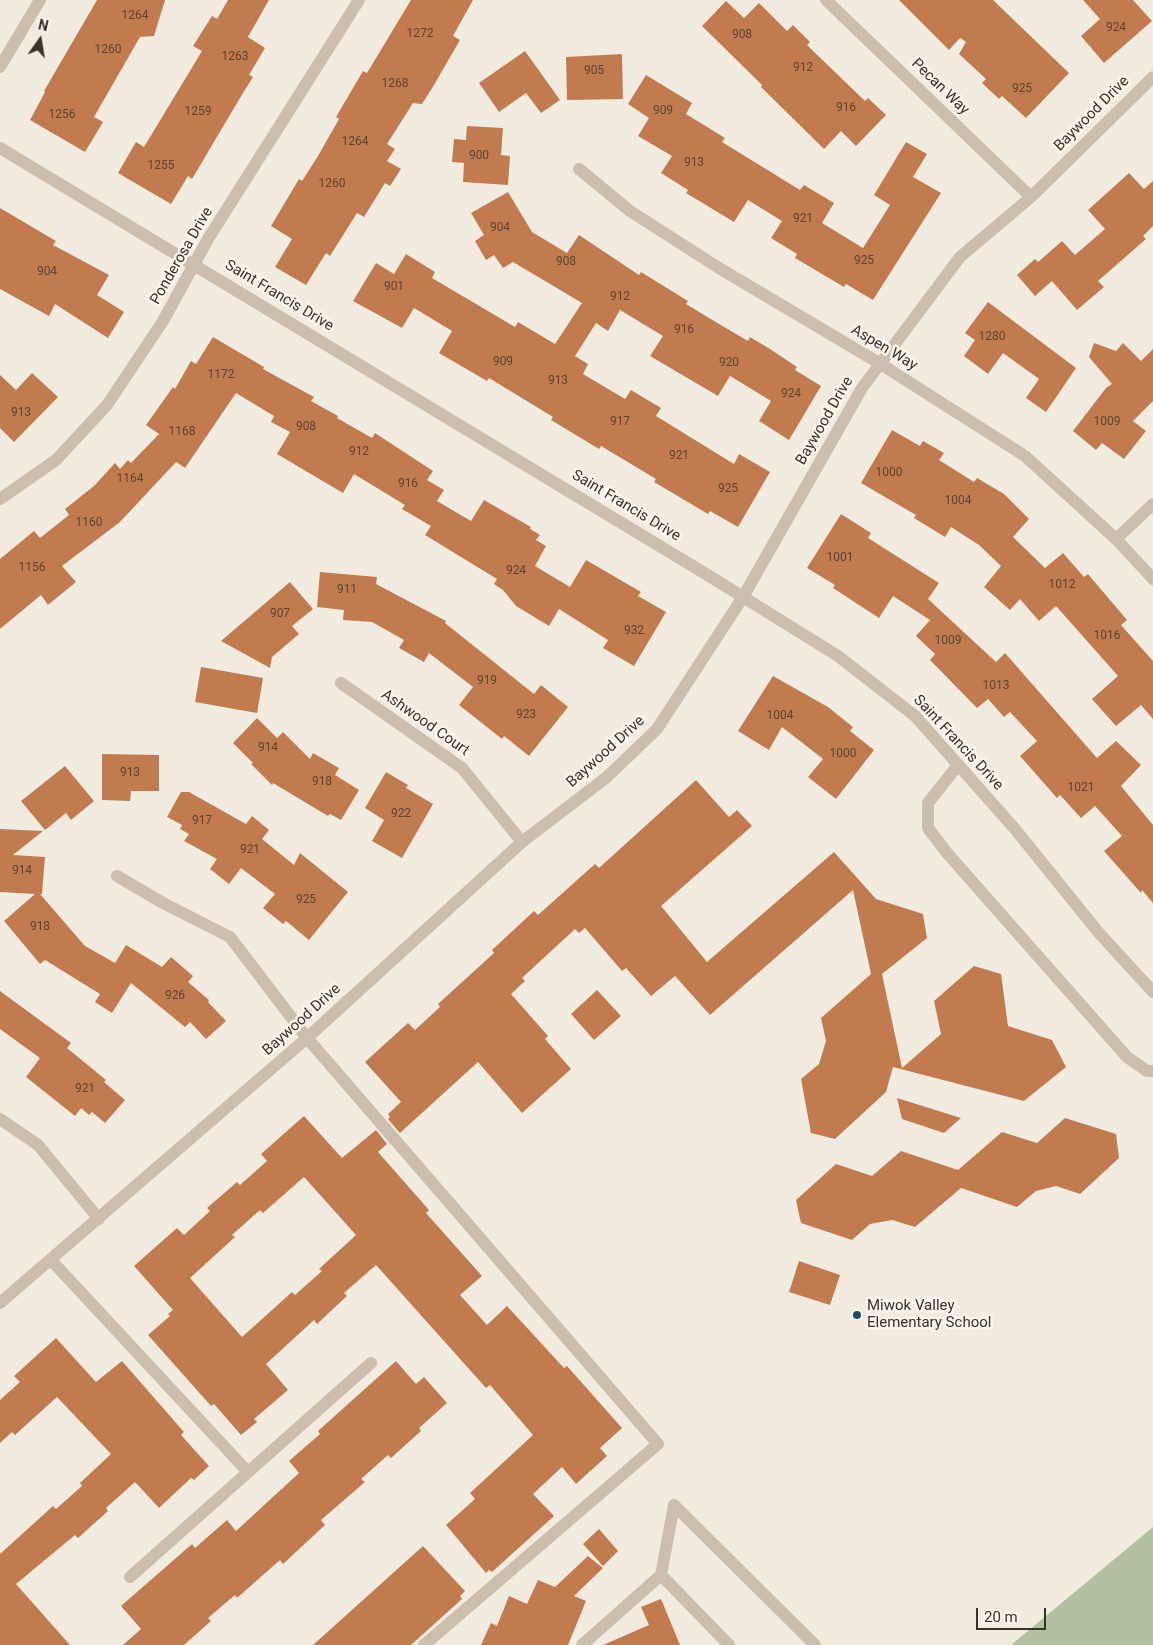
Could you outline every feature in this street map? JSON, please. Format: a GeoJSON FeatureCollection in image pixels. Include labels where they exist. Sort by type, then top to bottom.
{"type":"FeatureCollection","features":[{"type":"Feature","properties":{"kind":"street"},"geometry":{"type":"LineString","coordinates":[[0,67],[40,0]]}},
{"type":"Feature","properties":{"kind":"street","name":"Ponderosa Drive"},"geometry":{"type":"LineString","coordinates":[[0,499],[56,460],[107,404],[163,321],[214,230],[359,0]]}},
{"type":"Feature","properties":{"kind":"street","name":"Pecan Way"},"geometry":{"type":"LineString","coordinates":[[826,0],[1031,197]]}},
{"type":"Feature","properties":{"kind":"street","name":"Baywood Drive"},"geometry":{"type":"LineString","coordinates":[[0,1303],[307,1038],[522,842],[607,777],[657,729],[743,597],[862,388],[879,363],[960,257],[1031,197],[1153,77]]}},
{"type":"Feature","properties":{"kind":"street","name":"Saint Francis Drive"},"geometry":{"type":"LineString","coordinates":[[0,148],[195,264],[838,656],[915,716],[1015,828],[1099,933],[1153,992]]}},
{"type":"Feature","properties":{"kind":"street","name":"Aspen Way"},"geometry":{"type":"LineString","coordinates":[[579,169],[630,211],[718,268],[879,363],[1025,456],[1116,539],[1153,578]]}},
{"type":"Feature","properties":{"kind":"street"},"geometry":{"type":"LineString","coordinates":[[1116,539],[1153,504]]}},
{"type":"Feature","properties":{"kind":"street","name":"Ashwood Court"},"geometry":{"type":"LineString","coordinates":[[341,683],[462,768],[522,842]]}},
{"type":"Feature","properties":{"kind":"street"},"geometry":{"type":"LineString","coordinates":[[958,765],[928,803],[928,828],[947,854],[1127,1057],[1146,1071],[1153,1072]]}},
{"type":"Feature","properties":{"kind":"street"},"geometry":{"type":"LineString","coordinates":[[117,876],[163,903],[230,937],[307,1038],[658,1444],[424,1645]]}},
{"type":"Feature","properties":{"kind":"street"},"geometry":{"type":"LineString","coordinates":[[0,1119],[38,1145],[99,1219]]}},
{"type":"Feature","properties":{"kind":"street"},"geometry":{"type":"LineString","coordinates":[[51,1260],[248,1472]]}},
{"type":"Feature","properties":{"kind":"street"},"geometry":{"type":"LineString","coordinates":[[130,1577],[371,1363]]}},
{"type":"Feature","properties":{"kind":"street"},"geometry":{"type":"LineString","coordinates":[[582,1645],[661,1575],[674,1505],[815,1645]]}},
{"type":"Feature","properties":{"kind":"street"},"geometry":{"type":"LineString","coordinates":[[661,1575],[728,1645]]}},
{"type":"Feature","properties":{"kind":"green space"},"geometry":{"type":"Polygon","coordinates":[[[1153,1527],[1153,1645],[1011,1645],[1153,1527]]]}},
{"type":"Feature","properties":{"kind":"building"},"geometry":{"type":"Polygon","coordinates":[[[97,0],[165,0],[154,36],[140,37],[94,117],[103,122],[85,152],[30,120],[44,91],[97,0]]]}},
{"type":"Feature","properties":{"kind":"building"},"geometry":{"type":"Polygon","coordinates":[[[228,0],[269,0],[248,37],[265,48],[249,75],[253,77],[192,179],[188,176],[171,204],[118,173],[136,142],[144,147],[202,51],[193,46],[212,16],[217,19],[228,0]]]}},
{"type":"Feature","properties":{"kind":"building"},"geometry":{"type":"Polygon","coordinates":[[[411,0],[473,0],[453,36],[460,40],[434,85],[422,104],[413,103],[387,144],[395,149],[387,161],[401,169],[390,186],[385,183],[364,217],[357,213],[330,256],[326,253],[306,285],[275,267],[292,239],[271,226],[299,179],[302,181],[318,156],[339,119],[336,117],[363,71],[367,73],[411,0]]]}},
{"type":"Feature","properties":{"kind":"building"},"geometry":{"type":"Polygon","coordinates":[[[899,0],[993,0],[1069,73],[1026,118],[1002,96],[999,99],[982,83],[986,79],[959,54],[966,42],[960,38],[949,50],[899,0]]]}},
{"type":"Feature","properties":{"kind":"building"},"geometry":{"type":"Polygon","coordinates":[[[1083,0],[1133,0],[1152,21],[1104,63],[1081,36],[1100,19],[1083,0]]]}},
{"type":"Feature","properties":{"kind":"building"},"geometry":{"type":"Polygon","coordinates":[[[726,1],[744,18],[759,3],[787,31],[793,25],[810,42],[807,45],[865,101],[868,98],[886,115],[856,146],[841,131],[824,149],[702,26],[726,1]]]}},
{"type":"Feature","properties":{"kind":"building"},"geometry":{"type":"Polygon","coordinates":[[[525,51],[560,100],[541,113],[526,93],[499,112],[479,83],[525,51]]]}},
{"type":"Feature","properties":{"kind":"building"},"geometry":{"type":"Polygon","coordinates":[[[622,54],[623,99],[567,100],[566,57],[622,54]]]}},
{"type":"Feature","properties":{"kind":"building"},"geometry":{"type":"Polygon","coordinates":[[[646,75],[692,103],[686,114],[725,138],[722,142],[800,190],[804,185],[834,203],[822,223],[863,248],[890,205],[874,195],[906,142],[927,154],[913,177],[941,193],[873,300],[846,284],[844,287],[795,258],[797,254],[771,238],[782,221],[748,200],[734,222],[686,193],[688,190],[661,173],[672,156],[638,136],[649,118],[628,104],[646,75]]]}},
{"type":"Feature","properties":{"kind":"building"},"geometry":{"type":"Polygon","coordinates":[[[467,126],[503,128],[501,155],[510,156],[508,185],[463,182],[464,163],[452,162],[454,139],[466,140],[467,126]]]}},
{"type":"Feature","properties":{"kind":"building"},"geometry":{"type":"Polygon","coordinates":[[[1129,173],[1144,189],[1153,181],[1153,226],[1143,236],[1146,239],[1098,281],[1104,287],[1077,310],[1052,281],[1035,296],[1017,275],[1035,259],[1038,262],[1062,241],[1075,255],[1105,229],[1088,210],[1129,173]]]}},
{"type":"Feature","properties":{"kind":"building"},"geometry":{"type":"Polygon","coordinates":[[[508,192],[532,232],[567,253],[579,235],[639,275],[641,272],[688,301],[686,304],[719,324],[748,341],[750,337],[770,349],[797,367],[795,370],[821,386],[789,440],[759,421],[771,401],[730,376],[718,396],[650,356],[663,336],[620,310],[608,331],[596,323],[575,356],[588,364],[583,374],[625,399],[631,390],[661,408],[656,416],[734,464],[739,454],[770,472],[738,527],[710,511],[708,514],[654,482],[656,479],[601,446],[599,449],[551,420],[553,417],[489,378],[487,381],[439,353],[452,331],[414,308],[402,328],[353,301],[376,263],[394,274],[406,254],[435,272],[432,278],[515,327],[518,322],[555,344],[582,303],[513,262],[503,268],[494,255],[486,260],[475,241],[484,235],[471,213],[508,192]]]}},
{"type":"Feature","properties":{"kind":"building"},"geometry":{"type":"Polygon","coordinates":[[[0,208],[56,241],[53,245],[109,275],[97,295],[124,312],[108,338],[55,304],[49,316],[0,289],[0,208]]]}},
{"type":"Feature","properties":{"kind":"building"},"geometry":{"type":"Polygon","coordinates":[[[988,302],[1076,368],[1046,412],[1026,398],[1039,379],[1003,353],[988,374],[964,356],[975,340],[965,333],[988,302]]]}},
{"type":"Feature","properties":{"kind":"building"},"geometry":{"type":"Polygon","coordinates":[[[213,337],[264,367],[263,369],[314,397],[311,401],[338,416],[337,418],[372,438],[375,433],[433,471],[427,480],[444,490],[437,501],[471,521],[484,500],[531,527],[530,529],[540,535],[536,540],[546,546],[535,566],[570,587],[586,560],[641,592],[638,596],[666,612],[634,666],[603,648],[608,640],[559,609],[549,626],[516,606],[503,590],[494,584],[497,579],[425,535],[431,526],[402,509],[405,505],[354,474],[343,493],[277,454],[290,432],[271,422],[274,416],[236,393],[185,468],[176,462],[120,522],[62,566],[76,582],[48,605],[41,595],[0,629],[0,559],[34,531],[40,538],[69,515],[65,509],[94,486],[115,463],[120,469],[128,460],[131,463],[159,434],[146,425],[173,387],[175,389],[191,361],[196,364],[213,337]]]}},
{"type":"Feature","properties":{"kind":"building"},"geometry":{"type":"Polygon","coordinates":[[[1094,343],[1116,351],[1123,343],[1141,361],[1153,349],[1153,401],[1133,421],[1146,431],[1124,459],[1102,443],[1096,450],[1073,431],[1106,388],[1112,384],[1089,357],[1094,343]]]}},
{"type":"Feature","properties":{"kind":"building"},"geometry":{"type":"Polygon","coordinates":[[[32,373],[58,397],[14,442],[0,428],[0,375],[16,390],[32,373]]]}},
{"type":"Feature","properties":{"kind":"building"},"geometry":{"type":"Polygon","coordinates":[[[892,430],[920,446],[923,441],[944,453],[939,460],[974,482],[977,478],[1004,494],[1029,519],[1013,537],[1045,568],[1063,553],[1084,577],[1088,574],[1127,620],[1121,625],[1153,661],[1153,719],[1141,705],[1116,726],[1092,699],[1118,676],[1056,606],[1039,621],[1020,599],[1010,610],[984,587],[1001,566],[979,545],[951,527],[945,537],[914,518],[916,515],[861,483],[892,430]]]}},
{"type":"Feature","properties":{"kind":"building"},"geometry":{"type":"Polygon","coordinates":[[[841,514],[871,533],[868,538],[939,583],[928,599],[996,662],[1005,653],[1097,758],[1116,741],[1141,765],[1121,786],[1153,825],[1153,903],[1142,890],[1141,893],[1104,851],[1122,836],[1095,806],[1081,818],[1060,795],[1057,798],[1020,756],[1037,741],[1010,712],[1004,717],[988,699],[977,708],[930,660],[935,654],[916,636],[930,620],[893,596],[879,618],[833,588],[835,585],[807,568],[841,514]]]}},
{"type":"Feature","properties":{"kind":"building"},"geometry":{"type":"Polygon","coordinates":[[[320,572],[377,577],[376,584],[446,621],[445,623],[534,694],[541,685],[568,707],[529,756],[504,736],[502,739],[459,705],[473,687],[429,653],[424,662],[399,648],[404,640],[372,622],[343,620],[344,610],[317,607],[320,572]]]}},
{"type":"Feature","properties":{"kind":"building"},"geometry":{"type":"Polygon","coordinates":[[[290,582],[313,609],[292,626],[299,634],[272,657],[270,668],[221,641],[290,582]]]}},
{"type":"Feature","properties":{"kind":"building"},"geometry":{"type":"Polygon","coordinates":[[[201,667],[263,678],[257,713],[195,702],[201,667]]]}},
{"type":"Feature","properties":{"kind":"building"},"geometry":{"type":"Polygon","coordinates":[[[773,676],[828,707],[853,727],[850,731],[874,750],[836,799],[808,777],[823,759],[782,727],[769,750],[738,731],[773,676]]]}},
{"type":"Feature","properties":{"kind":"building"},"geometry":{"type":"Polygon","coordinates":[[[257,718],[277,738],[283,732],[310,759],[313,753],[339,768],[335,775],[359,790],[341,820],[330,814],[328,816],[273,783],[272,785],[233,743],[257,718]]]}},
{"type":"Feature","properties":{"kind":"building"},"geometry":{"type":"Polygon","coordinates":[[[102,754],[159,755],[159,791],[131,791],[130,801],[102,800],[102,754]]]}},
{"type":"Feature","properties":{"kind":"building"},"geometry":{"type":"Polygon","coordinates":[[[65,766],[94,801],[71,820],[66,813],[45,830],[21,801],[65,766]]]}},
{"type":"Feature","properties":{"kind":"building"},"geometry":{"type":"Polygon","coordinates":[[[386,772],[408,785],[406,788],[433,804],[402,858],[372,841],[384,820],[365,808],[386,772]]]}},
{"type":"Feature","properties":{"kind":"building"},"geometry":{"type":"Polygon","coordinates":[[[696,780],[729,817],[737,810],[752,826],[661,906],[707,962],[834,852],[876,899],[923,914],[927,938],[882,974],[902,1068],[941,1034],[934,1001],[974,966],[1001,974],[1008,1026],[1052,1040],[1066,1067],[1024,1101],[893,1067],[886,1092],[835,1139],[811,1133],[801,1079],[819,1064],[826,1041],[821,1018],[871,974],[853,890],[710,1015],[675,976],[651,996],[626,968],[622,971],[585,928],[579,933],[575,929],[522,978],[525,981],[511,994],[548,1036],[545,1039],[571,1069],[522,1113],[478,1062],[400,1133],[388,1119],[390,1117],[388,1114],[401,1102],[365,1062],[408,1023],[415,1030],[440,1007],[438,1004],[494,953],[492,950],[534,911],[538,915],[595,864],[599,868],[696,780]]]}},
{"type":"Feature","properties":{"kind":"building"},"geometry":{"type":"Polygon","coordinates":[[[181,792],[189,792],[246,824],[252,816],[269,830],[262,839],[294,865],[300,853],[348,892],[309,940],[286,921],[283,924],[263,908],[275,894],[241,868],[229,884],[210,869],[217,859],[184,841],[189,834],[180,829],[182,825],[167,817],[181,792]]]}},
{"type":"Feature","properties":{"kind":"building"},"geometry":{"type":"Polygon","coordinates":[[[0,829],[43,831],[13,855],[45,857],[42,894],[40,894],[85,946],[115,963],[126,945],[162,967],[171,957],[193,976],[188,982],[209,1000],[208,1002],[226,1021],[206,1039],[190,1022],[185,1027],[131,983],[112,1013],[95,1002],[100,994],[45,960],[40,964],[4,921],[35,894],[0,892],[0,829]]]}},
{"type":"Feature","properties":{"kind":"building"},"geometry":{"type":"Polygon","coordinates":[[[597,990],[621,1016],[594,1040],[571,1014],[597,990]]]}},
{"type":"Feature","properties":{"kind":"building"},"geometry":{"type":"Polygon","coordinates":[[[0,991],[71,1043],[67,1048],[106,1080],[104,1082],[125,1100],[105,1123],[92,1112],[89,1115],[81,1108],[75,1116],[26,1077],[40,1058],[0,1029],[0,991]]]}},
{"type":"Feature","properties":{"kind":"building"},"geometry":{"type":"Polygon","coordinates":[[[897,1098],[961,1118],[944,1133],[902,1119],[897,1098]]]}},
{"type":"Feature","properties":{"kind":"building"},"geometry":{"type":"Polygon","coordinates":[[[304,1116],[342,1158],[376,1130],[387,1144],[378,1152],[429,1210],[426,1213],[482,1276],[460,1295],[487,1325],[507,1306],[564,1368],[567,1366],[622,1428],[600,1448],[607,1456],[576,1484],[562,1467],[533,1494],[554,1516],[492,1572],[489,1570],[486,1573],[446,1525],[475,1499],[470,1493],[533,1435],[490,1385],[486,1388],[376,1265],[344,1293],[347,1296],[317,1324],[314,1320],[266,1364],[288,1390],[254,1419],[257,1422],[241,1435],[214,1404],[211,1406],[148,1335],[170,1316],[168,1314],[173,1310],[134,1266],[177,1228],[184,1235],[210,1211],[207,1208],[237,1182],[240,1185],[267,1161],[261,1154],[304,1116]],[[304,1177],[263,1213],[260,1210],[232,1235],[235,1237],[190,1278],[242,1337],[292,1292],[295,1295],[322,1271],[319,1269],[356,1235],[304,1177]]]}},
{"type":"Feature","properties":{"kind":"building"},"geometry":{"type":"Polygon","coordinates":[[[1065,1118],[1116,1134],[1119,1158],[1080,1194],[1056,1186],[1036,1191],[1017,1207],[961,1188],[915,1227],[892,1220],[870,1224],[852,1240],[801,1223],[796,1200],[836,1164],[872,1176],[901,1151],[958,1170],[1002,1132],[1037,1143],[1065,1118]]]}},
{"type":"Feature","properties":{"kind":"building"},"geometry":{"type":"Polygon","coordinates":[[[799,1261],[840,1275],[830,1305],[789,1292],[799,1261]]]}},
{"type":"Feature","properties":{"kind":"building"},"geometry":{"type":"Polygon","coordinates":[[[56,1338],[96,1382],[122,1361],[184,1432],[181,1435],[209,1466],[194,1480],[191,1478],[159,1508],[135,1482],[106,1508],[108,1511],[78,1538],[75,1535],[16,1584],[70,1645],[0,1645],[0,1554],[53,1506],[56,1509],[82,1486],[80,1483],[111,1454],[57,1397],[15,1435],[12,1432],[0,1443],[0,1400],[20,1382],[14,1376],[56,1338]]]}},
{"type":"Feature","properties":{"kind":"building"},"geometry":{"type":"Polygon","coordinates":[[[396,1361],[416,1384],[424,1377],[447,1403],[419,1428],[421,1431],[391,1458],[388,1455],[361,1479],[365,1482],[321,1520],[325,1525],[283,1564],[280,1560],[237,1598],[235,1595],[208,1618],[211,1621],[184,1645],[123,1645],[141,1629],[121,1606],[192,1544],[195,1548],[227,1520],[236,1531],[299,1473],[289,1461],[320,1434],[318,1431],[396,1361]]]}},
{"type":"Feature","properties":{"kind":"building"},"geometry":{"type":"Polygon","coordinates":[[[599,1529],[618,1551],[603,1566],[583,1544],[599,1529]]]}},
{"type":"Feature","properties":{"kind":"building"},"geometry":{"type":"Polygon","coordinates":[[[423,1546],[465,1591],[460,1596],[462,1599],[411,1645],[313,1645],[423,1546]]]}},
{"type":"Feature","properties":{"kind":"building"},"geometry":{"type":"Polygon","coordinates":[[[588,1556],[603,1568],[574,1596],[586,1601],[568,1645],[481,1645],[491,1623],[497,1626],[509,1596],[527,1604],[538,1580],[555,1587],[588,1556]]]}},
{"type":"Feature","properties":{"kind":"building"},"geometry":{"type":"Polygon","coordinates":[[[661,1599],[680,1645],[603,1645],[649,1625],[641,1607],[661,1599]]]}},
{"type":"Feature","properties":{"kind":"place","name":"Miwok Valley Elementary School"},"geometry":{"type":"Point","coordinates":[857,1315]}}]}
